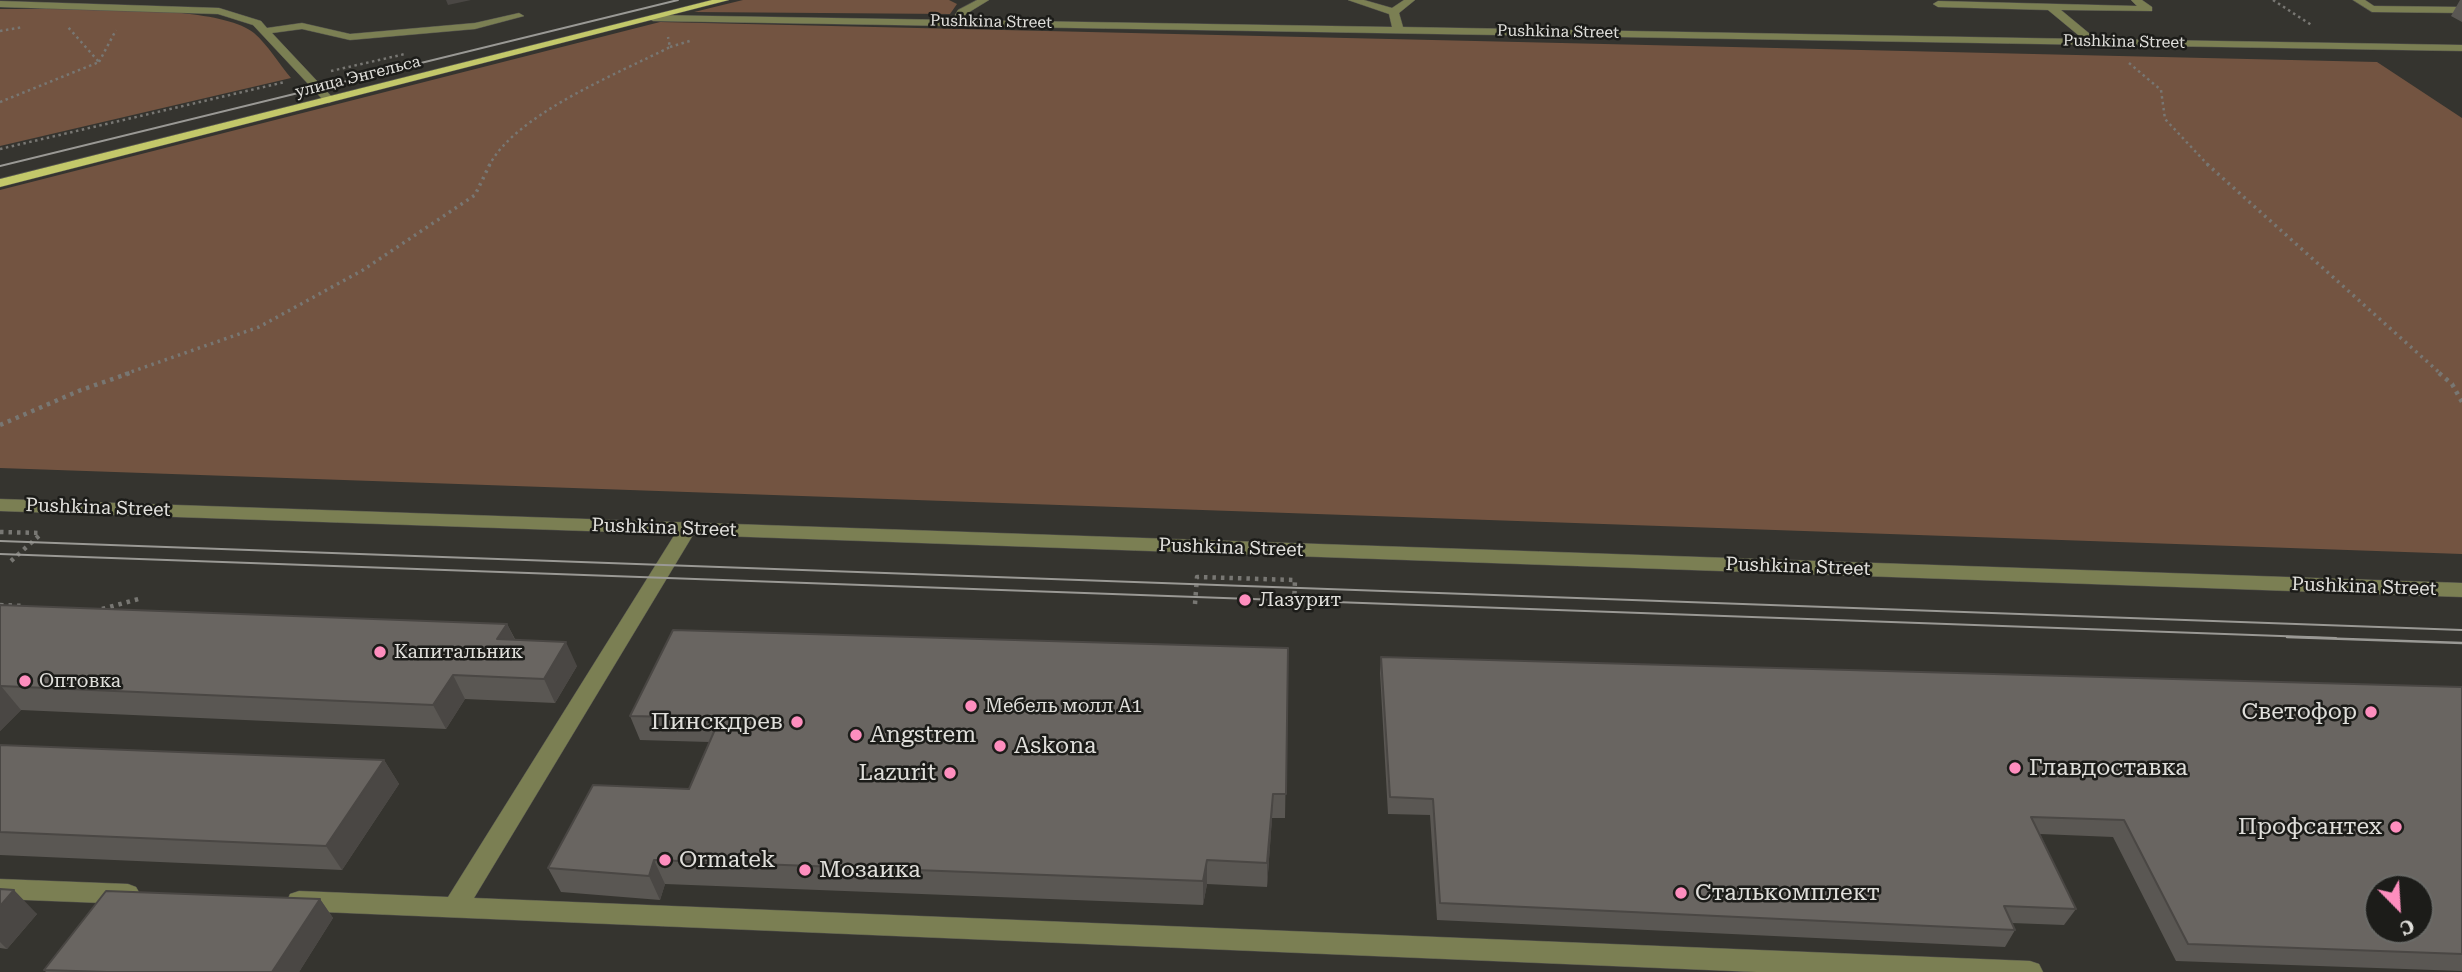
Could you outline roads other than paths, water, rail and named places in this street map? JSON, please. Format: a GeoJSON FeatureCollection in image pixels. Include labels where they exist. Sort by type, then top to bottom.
{"type":"FeatureCollection","features":[{"type":"Feature","properties":{"kind":"main road","name":"улица Энгельса"},"geometry":{"type":"LineString","coordinates":[[0,183],[724,0]]}},
{"type":"Feature","properties":{"kind":"street"},"geometry":{"type":"LineString","coordinates":[[132,7],[166,0]]}},
{"type":"Feature","properties":{"kind":"street"},"geometry":{"type":"LineString","coordinates":[[956,21],[962,12],[984,0]]}},
{"type":"Feature","properties":{"kind":"street"},"geometry":{"type":"LineString","coordinates":[[1353,0],[1394,12]]}},
{"type":"Feature","properties":{"kind":"street"},"geometry":{"type":"LineString","coordinates":[[1394,12],[1410,0]]}},
{"type":"Feature","properties":{"kind":"street"},"geometry":{"type":"LineString","coordinates":[[1937,5],[2148,9],[2136,0]]}},
{"type":"Feature","properties":{"kind":"street"},"geometry":{"type":"LineString","coordinates":[[2358,0],[2372,9],[2462,10]]}},
{"type":"Feature","properties":{"kind":"street"},"geometry":{"type":"LineString","coordinates":[[6,3],[219,11],[257,23],[267,31],[305,78],[329,100]]}},
{"type":"Feature","properties":{"kind":"street"},"geometry":{"type":"LineString","coordinates":[[2051,7],[2092,41]]}},
{"type":"Feature","properties":{"kind":"street"},"geometry":{"type":"LineString","coordinates":[[1394,12],[1398,29]]}},
{"type":"Feature","properties":{"kind":"street"},"geometry":{"type":"LineString","coordinates":[[267,31],[302,26],[350,37],[475,26],[520,16]]}},
{"type":"Feature","properties":{"kind":"street","name":"Pushkina Street"},"geometry":{"type":"LineString","coordinates":[[653,18],[2462,48]]}},
{"type":"Feature","properties":{"kind":"street","name":"Pushkina Street"},"geometry":{"type":"LineString","coordinates":[[0,505],[2462,590]]}},
{"type":"Feature","properties":{"kind":"street"},"geometry":{"type":"LineString","coordinates":[[456,907],[687,529]]}},
{"type":"Feature","properties":{"kind":"street"},"geometry":{"type":"LineString","coordinates":[[0,889],[152,895]]}},
{"type":"Feature","properties":{"kind":"street"},"geometry":{"type":"LineString","coordinates":[[276,900],[2030,972]]}},
{"type":"Feature","properties":{"kind":"tram line"},"geometry":{"type":"LineString","coordinates":[[0,166],[678,0]]}},
{"type":"Feature","properties":{"kind":"tram line"},"geometry":{"type":"LineString","coordinates":[[0,541],[2462,630]]}},
{"type":"Feature","properties":{"kind":"tram line"},"geometry":{"type":"LineString","coordinates":[[0,554],[2336,638]]}},
{"type":"Feature","properties":{"kind":"tram line"},"geometry":{"type":"LineString","coordinates":[[2287,637],[2462,643]]}},
{"type":"Feature","properties":{"kind":"place","name":"Лазурит"},"geometry":{"type":"Point","coordinates":[1245,600]}},
{"type":"Feature","properties":{"kind":"place","name":"Капитальник"},"geometry":{"type":"Point","coordinates":[380,652]}},
{"type":"Feature","properties":{"kind":"place","name":"Оптовка"},"geometry":{"type":"Point","coordinates":[25,681]}},
{"type":"Feature","properties":{"kind":"place","name":"Мебель молл А1"},"geometry":{"type":"Point","coordinates":[971,706]}},
{"type":"Feature","properties":{"kind":"place","name":"Светофор"},"geometry":{"type":"Point","coordinates":[2371,712]}},
{"type":"Feature","properties":{"kind":"place","name":"Пинскдрев"},"geometry":{"type":"Point","coordinates":[797,722]}},
{"type":"Feature","properties":{"kind":"place","name":"Angstrem"},"geometry":{"type":"Point","coordinates":[856,735]}},
{"type":"Feature","properties":{"kind":"place","name":"Askona"},"geometry":{"type":"Point","coordinates":[1000,746]}},
{"type":"Feature","properties":{"kind":"place","name":"Главдоставка"},"geometry":{"type":"Point","coordinates":[2015,768]}},
{"type":"Feature","properties":{"kind":"place","name":"Lazurit"},"geometry":{"type":"Point","coordinates":[950,773]}},
{"type":"Feature","properties":{"kind":"place","name":"Профсантех"},"geometry":{"type":"Point","coordinates":[2396,827]}},
{"type":"Feature","properties":{"kind":"place","name":"Ormatek"},"geometry":{"type":"Point","coordinates":[665,860]}},
{"type":"Feature","properties":{"kind":"place","name":"Мозаика"},"geometry":{"type":"Point","coordinates":[805,870]}},
{"type":"Feature","properties":{"kind":"place","name":"Сталькомплект"},"geometry":{"type":"Point","coordinates":[1681,893]}}]}
